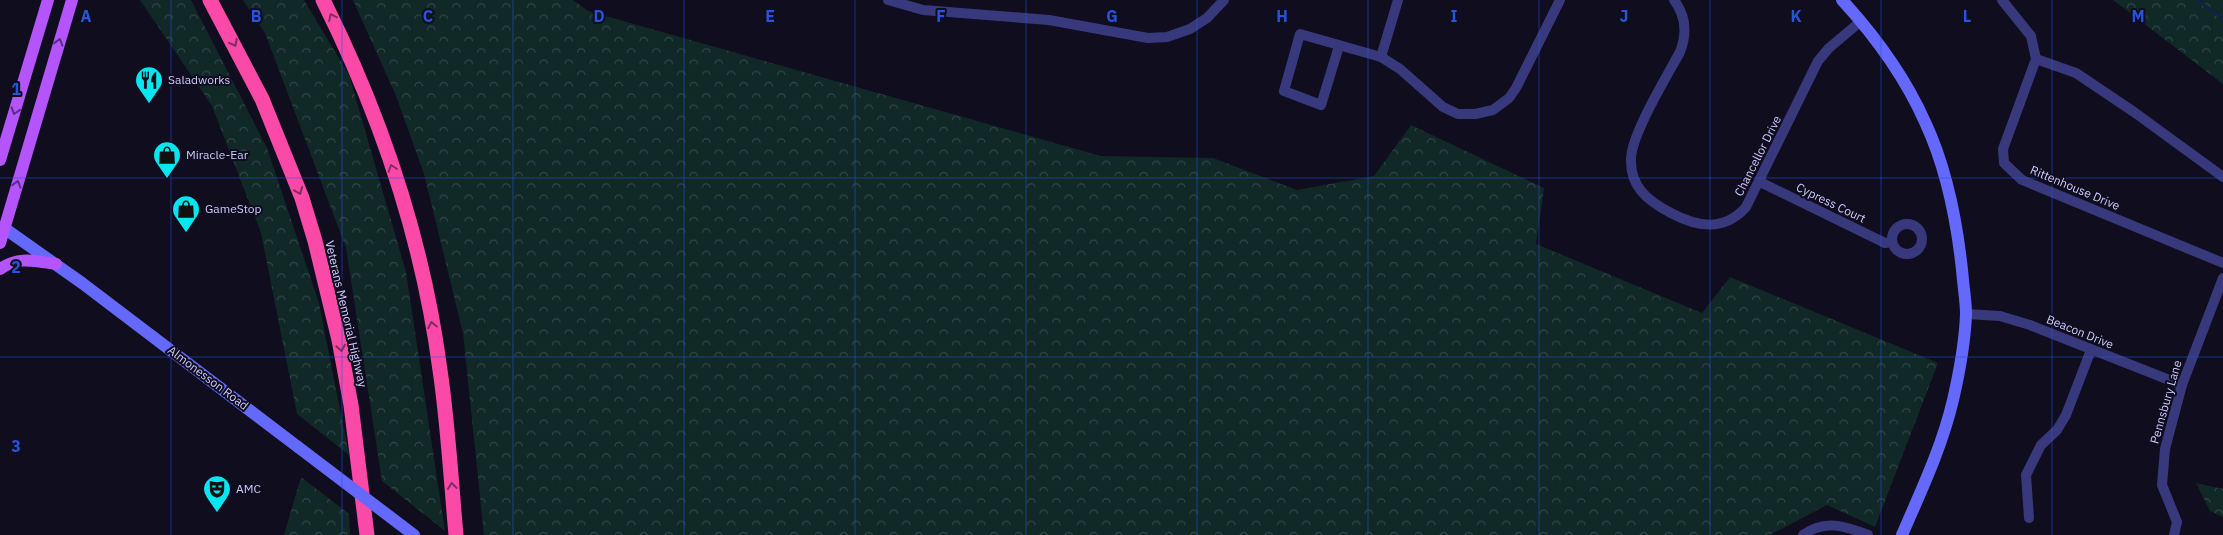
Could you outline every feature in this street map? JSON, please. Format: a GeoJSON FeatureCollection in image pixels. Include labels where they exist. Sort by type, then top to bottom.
{"type":"FeatureCollection","features":[{"type":"Feature","properties":{"kind":"highway","name":"Veterans Memorial Highway"},"geometry":{"type":"LineString","coordinates":[[210,0],[262,100],[302,198],[315,241],[339,340],[351,405],[367,535]]}},
{"type":"Feature","properties":{"kind":"highway"},"geometry":{"type":"LineString","coordinates":[[324,0],[382,135],[412,230],[440,369],[456,535]]}},
{"type":"Feature","properties":{"kind":"main road"},"geometry":{"type":"LineString","coordinates":[[1,154],[48,0]]}},
{"type":"Feature","properties":{"kind":"main road"},"geometry":{"type":"LineString","coordinates":[[0,243],[2,227],[72,0]]}},
{"type":"Feature","properties":{"kind":"main road"},"geometry":{"type":"LineString","coordinates":[[0,269],[7,264],[23,259],[56,264]]}},
{"type":"Feature","properties":{"kind":"street"},"geometry":{"type":"LineString","coordinates":[[888,0],[923,10],[1049,20],[1148,38],[1167,36],[1190,29],[1207,18],[1224,0]]}},
{"type":"Feature","properties":{"kind":"street"},"geometry":{"type":"LineString","coordinates":[[1381,57],[1398,0]]}},
{"type":"Feature","properties":{"kind":"street"},"geometry":{"type":"LineString","coordinates":[[1339,46],[1321,105],[1284,91],[1300,34],[1381,57],[1400,69],[1435,101],[1451,111],[1467,115],[1488,112],[1502,104],[1516,88],[1560,0]]}},
{"type":"Feature","properties":{"kind":"street","name":"Chancellor Drive"},"geometry":{"type":"LineString","coordinates":[[1674,0],[1679,7],[1684,22],[1684,40],[1680,52],[1633,145],[1631,156],[1633,179],[1642,194],[1654,204],[1686,222],[1712,226],[1730,221],[1742,212],[1751,200],[1818,61],[1829,48],[1861,21]]}},
{"type":"Feature","properties":{"kind":"street"},"geometry":{"type":"LineString","coordinates":[[1842,0],[1861,21],[1897,70],[1925,122],[1942,165],[1954,218],[1966,314],[1951,409],[1941,440],[1902,535]]}},
{"type":"Feature","properties":{"kind":"street"},"geometry":{"type":"LineString","coordinates":[[2002,0],[2031,36],[2036,59],[2076,73],[2134,112],[2223,178]]}},
{"type":"Feature","properties":{"kind":"street","name":"Rittenhouse Drive"},"geometry":{"type":"LineString","coordinates":[[2036,59],[2003,149],[2004,162],[2022,180],[2223,263]]}},
{"type":"Feature","properties":{"kind":"street","name":"Cypress Court"},"geometry":{"type":"LineString","coordinates":[[1760,182],[1885,243],[1892,242]]}},
{"type":"Feature","properties":{"kind":"street","name":"Almonesson Road"},"geometry":{"type":"LineString","coordinates":[[2,227],[56,264],[414,535]]}},
{"type":"Feature","properties":{"kind":"street","name":"Pennsbury Lane"},"geometry":{"type":"LineString","coordinates":[[2174,535],[2177,522],[2162,485],[2164,449],[2182,385],[2223,278]]}},
{"type":"Feature","properties":{"kind":"street","name":"Beacon Drive"},"geometry":{"type":"LineString","coordinates":[[1966,314],[2000,316],[2030,325],[2182,385]]}},
{"type":"Feature","properties":{"kind":"street"},"geometry":{"type":"LineString","coordinates":[[2029,518],[2026,475],[2041,445],[2057,430],[2066,415],[2091,350]]}},
{"type":"Feature","properties":{"kind":"street"},"geometry":{"type":"LineString","coordinates":[[1802,535],[1819,527],[1837,525],[1847,526],[1868,535]]}},
{"type":"Feature","properties":{"kind":"green space"},"geometry":{"type":"Polygon","coordinates":[[[140,0],[191,0],[267,148],[319,303],[349,455],[297,414],[261,233],[212,106],[140,0]]]}},
{"type":"Feature","properties":{"kind":"green space"},"geometry":{"type":"Polygon","coordinates":[[[243,0],[304,0],[349,75],[406,272],[445,531],[382,481],[346,248],[265,33],[243,0]]]}},
{"type":"Feature","properties":{"kind":"green space"},"geometry":{"type":"Polygon","coordinates":[[[353,0],[573,0],[588,11],[1101,156],[1213,158],[1297,190],[1374,176],[1411,125],[1544,188],[1536,244],[1702,313],[1730,277],[1938,363],[1875,527],[1827,505],[1770,535],[484,535],[463,333],[424,174],[396,96],[353,0]]]}},
{"type":"Feature","properties":{"kind":"green space"},"geometry":{"type":"Polygon","coordinates":[[[2113,0],[2223,0],[2223,84],[2113,0]]]}},
{"type":"Feature","properties":{"kind":"green space"},"geometry":{"type":"Polygon","coordinates":[[[301,477],[349,514],[350,535],[284,535],[301,477]]]}},
{"type":"Feature","properties":{"kind":"green space"},"geometry":{"type":"Polygon","coordinates":[[[2196,483],[2223,489],[2223,517],[2210,511],[2196,483]]]}},
{"type":"Feature","properties":{"kind":"waterway"},"geometry":{"type":"LineString","coordinates":[[2197,0],[2223,18]]}},
{"type":"Feature","properties":{"kind":"place","name":"Saladworks"},"geometry":{"type":"Point","coordinates":[149,104]}},
{"type":"Feature","properties":{"kind":"place","name":"Miracle-Ear"},"geometry":{"type":"Point","coordinates":[167,179]}},
{"type":"Feature","properties":{"kind":"place","name":"GameStop"},"geometry":{"type":"Point","coordinates":[186,233]}},
{"type":"Feature","properties":{"kind":"place","name":"AMC"},"geometry":{"type":"Point","coordinates":[217,513]}}]}
